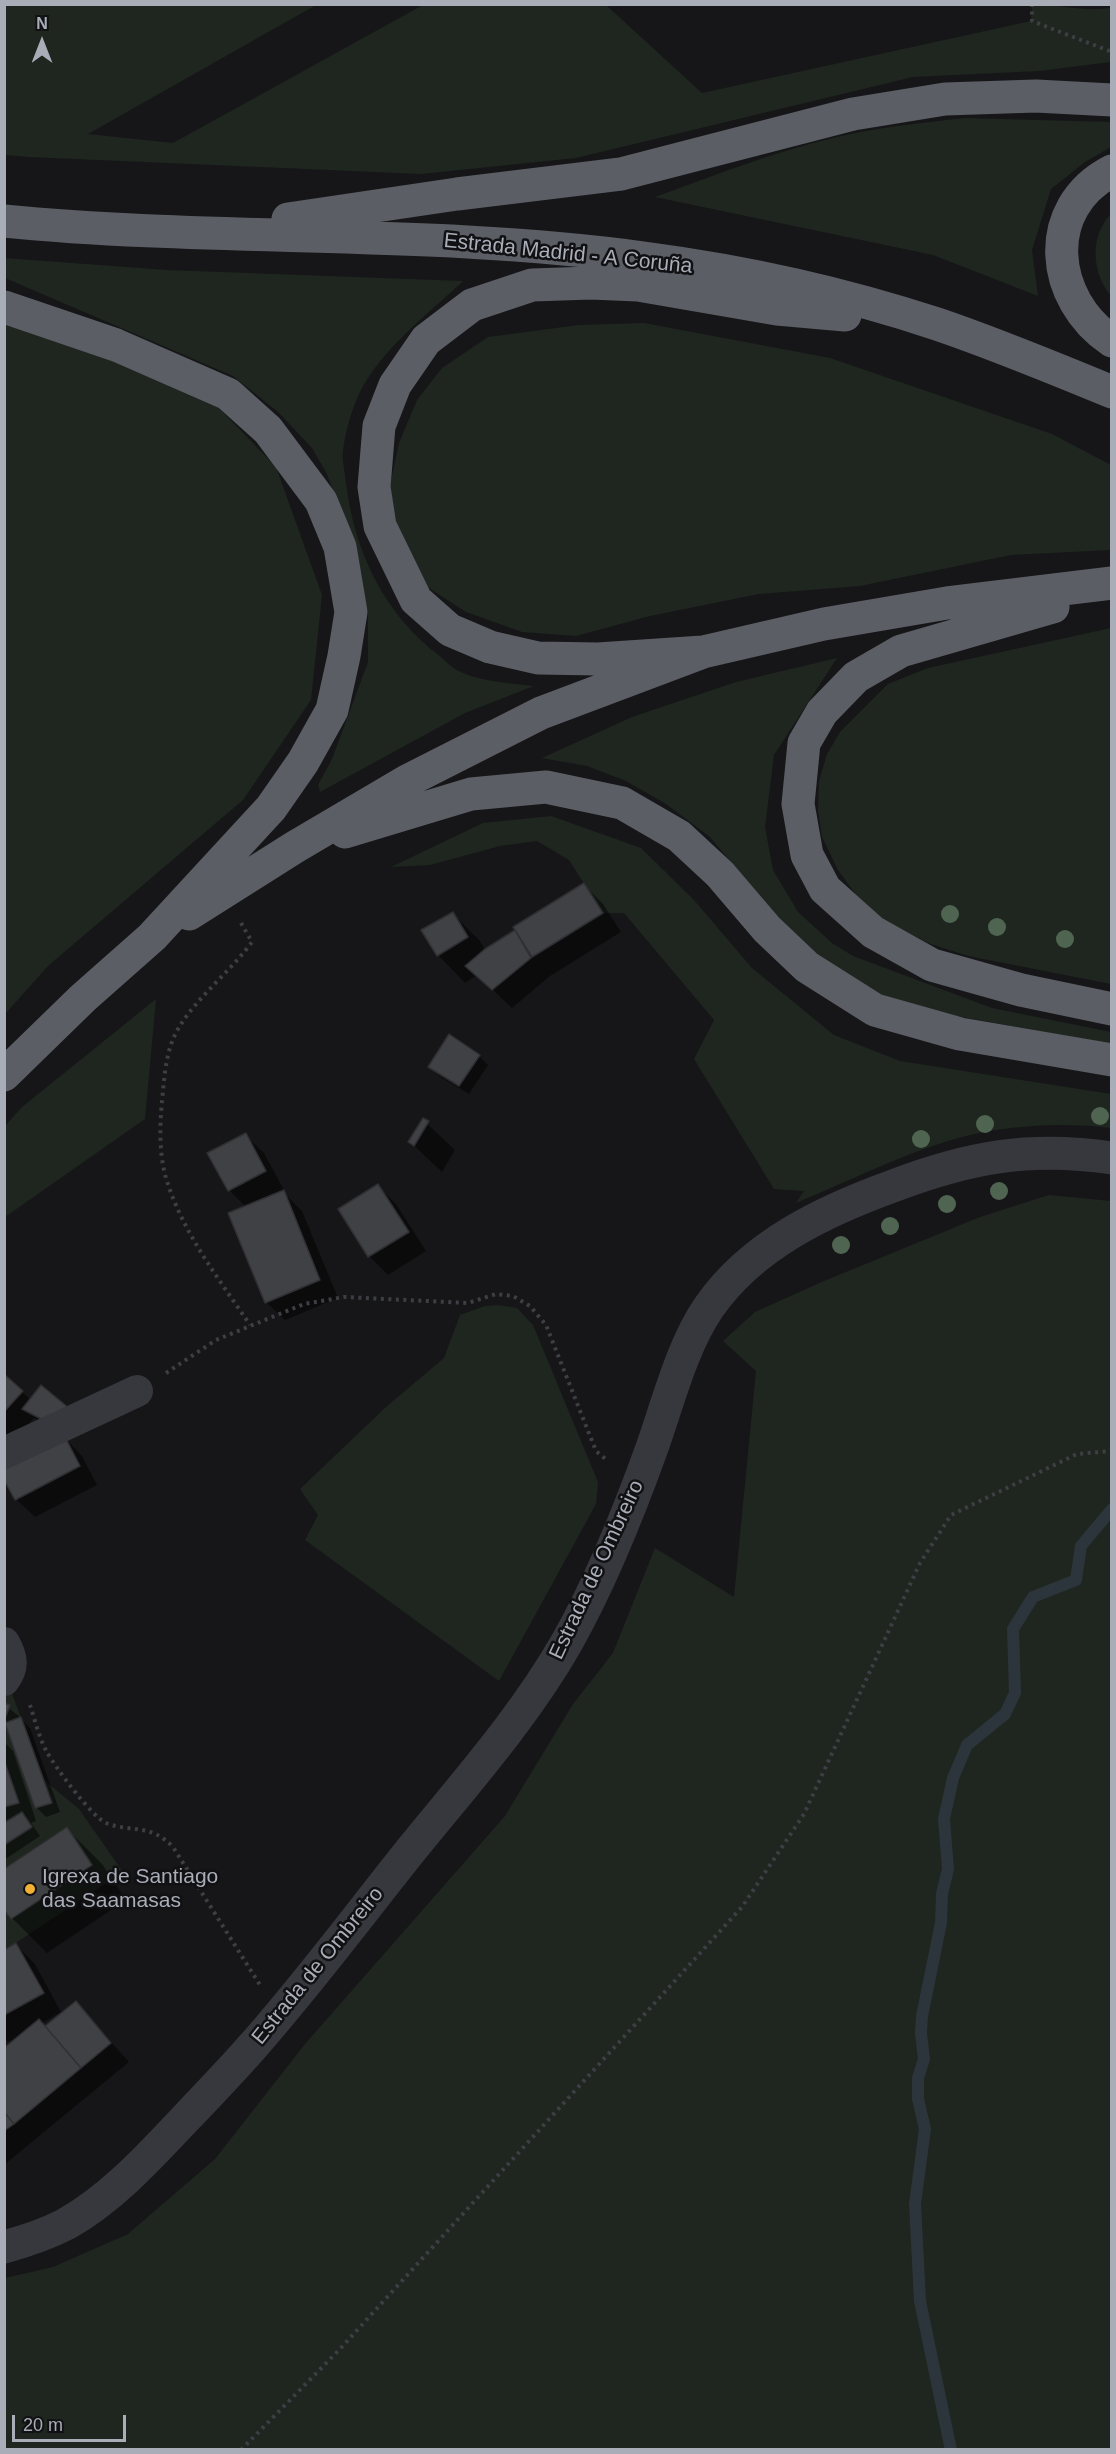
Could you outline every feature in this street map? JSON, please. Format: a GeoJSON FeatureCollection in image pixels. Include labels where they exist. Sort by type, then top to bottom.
{"type":"FeatureCollection","features":[{"type":"Feature","properties":{"kind":"highway"},"geometry":{"type":"LineString","coordinates":[[205,232],[457,194],[621,174],[853,114],[945,99],[1036,96],[1112,87]]}},
{"type":"Feature","properties":{"kind":"highway"},"geometry":{"type":"LineString","coordinates":[[1036,96],[1112,100]]}},
{"type":"Feature","properties":{"kind":"highway"},"geometry":{"type":"LineString","coordinates":[[1112,171],[1085,189],[1071,208],[1063,228],[1061,248],[1067,285],[1076,305],[1099,333],[1112,341]]}},
{"type":"Feature","properties":{"kind":"highway","name":"Estrada Madrid - A Coruña"},"geometry":{"type":"LineString","coordinates":[[4,221],[72,228],[484,243],[643,258],[722,270],[840,296],[936,324],[1112,392]]}},
{"type":"Feature","properties":{"kind":"highway"},"geometry":{"type":"LineString","coordinates":[[703,652],[598,659],[538,657],[490,647],[450,630],[416,600],[380,526],[374,487],[379,426],[396,385],[426,340],[472,305],[532,285],[591,283],[638,285],[777,309],[936,324]]}},
{"type":"Feature","properties":{"kind":"highway"},"geometry":{"type":"LineString","coordinates":[[4,307],[116,345],[228,394],[268,430],[321,501],[339,547],[351,612],[332,710],[303,762],[272,808],[152,937],[4,1075]]}},
{"type":"Feature","properties":{"kind":"highway"},"geometry":{"type":"LineString","coordinates":[[152,937],[295,847],[407,781],[541,713],[703,652],[824,624],[924,607],[1111,583]]}},
{"type":"Feature","properties":{"kind":"highway"},"geometry":{"type":"LineString","coordinates":[[1111,583],[1065,604],[901,651],[856,677],[822,711],[804,743],[798,804],[807,855],[825,889],[873,932],[932,965],[1021,990],[1112,1009]]}},
{"type":"Feature","properties":{"kind":"highway"},"geometry":{"type":"LineString","coordinates":[[295,847],[471,794],[546,787],[622,803],[679,836],[720,874],[767,930],[807,967],[875,1010],[960,1034],[1112,1060]]}},
{"type":"Feature","properties":{"kind":"street","name":"Estrada de Ombreiro"},"geometry":{"type":"LineString","coordinates":[[4,2247],[37,2237],[69,2223],[96,2203],[149,2156],[279,2016],[529,1702],[568,1640],[612,1548],[638,1487],[692,1337],[707,1310],[742,1269],[765,1250],[798,1229],[839,1208],[954,1165],[990,1156],[1025,1153],[1057,1152],[1112,1158]]}},
{"type":"Feature","properties":{"kind":"street"},"geometry":{"type":"LineString","coordinates":[[4,1453],[137,1392]]}},
{"type":"Feature","properties":{"kind":"path"},"geometry":{"type":"LineString","coordinates":[[1032,4],[1032,21],[1112,52]]}},
{"type":"Feature","properties":{"kind":"path"},"geometry":{"type":"LineString","coordinates":[[223,893],[252,942],[240,959],[188,1015],[173,1039],[165,1073],[160,1141],[166,1177],[178,1208],[197,1246],[250,1325]]}},
{"type":"Feature","properties":{"kind":"path"},"geometry":{"type":"LineString","coordinates":[[137,1392],[216,1340],[304,1304],[344,1298],[468,1302],[496,1294],[513,1296],[530,1306],[546,1325],[596,1451],[638,1487]]}},
{"type":"Feature","properties":{"kind":"path"},"geometry":{"type":"LineString","coordinates":[[241,2450],[340,2349],[742,1908],[804,1814],[920,1563],[951,1515],[1077,1454],[1112,1451]]}},
{"type":"Feature","properties":{"kind":"path"},"geometry":{"type":"LineString","coordinates":[[7,1665],[21,1679],[47,1752],[91,1813],[104,1822],[162,1836],[172,1847],[279,2016]]}},
{"type":"Feature","properties":{"kind":"shaded area"},"geometry":{"type":"Polygon","coordinates":[[[4,5],[316,5],[88,134],[173,143],[423,5],[606,5],[702,93],[1031,21],[1032,5],[1111,8],[1111,62],[1039,71],[913,77],[576,158],[421,174],[29,157],[5,155],[4,5]]]}},
{"type":"Feature","properties":{"kind":"shaded area"},"geometry":{"type":"Polygon","coordinates":[[[965,118],[1111,122],[1111,147],[1085,162],[1051,189],[1032,250],[1038,296],[933,255],[655,197],[788,150],[850,134],[965,118]]]}},
{"type":"Feature","properties":{"kind":"shaded area"},"geometry":{"type":"Polygon","coordinates":[[[1111,214],[1111,296],[1100,277],[1096,244],[1104,223],[1111,214]]]}},
{"type":"Feature","properties":{"kind":"shaded area"},"geometry":{"type":"Polygon","coordinates":[[[4,258],[167,270],[463,281],[394,345],[361,390],[349,420],[343,451],[350,508],[356,533],[376,580],[388,602],[421,641],[456,670],[467,675],[496,682],[534,686],[465,713],[320,792],[318,785],[332,759],[368,662],[368,612],[348,527],[326,472],[312,448],[278,412],[233,376],[5,278],[4,258]]]}},
{"type":"Feature","properties":{"kind":"shaded area"},"geometry":{"type":"Polygon","coordinates":[[[5,323],[196,384],[276,467],[322,595],[311,700],[243,800],[49,965],[5,1014],[5,323]]]}},
{"type":"Feature","properties":{"kind":"shaded area"},"geometry":{"type":"Polygon","coordinates":[[[644,323],[830,358],[1052,434],[1111,465],[1111,550],[1011,555],[860,586],[759,594],[650,616],[576,636],[522,632],[466,612],[421,583],[404,549],[387,499],[399,443],[417,400],[442,368],[488,337],[579,325],[644,323]]]}},
{"type":"Feature","properties":{"kind":"shaded area"},"geometry":{"type":"Polygon","coordinates":[[[1111,628],[1111,984],[968,956],[928,943],[880,918],[857,896],[838,870],[822,837],[818,810],[819,781],[827,754],[840,732],[888,684],[928,668],[1111,628]]]}},
{"type":"Feature","properties":{"kind":"shaded area"},"geometry":{"type":"Polygon","coordinates":[[[837,658],[774,755],[765,827],[773,870],[798,912],[832,943],[853,956],[992,1008],[1111,1032],[1111,1044],[951,1015],[883,996],[812,953],[776,916],[710,837],[666,804],[626,781],[587,766],[542,758],[632,717],[736,682],[837,658]]]}},
{"type":"Feature","properties":{"kind":"shaded area"},"geometry":{"type":"Polygon","coordinates":[[[551,816],[641,848],[694,900],[752,968],[834,1035],[900,1061],[1111,1094],[1111,1128],[1075,1125],[1036,1126],[962,1137],[899,1159],[796,1203],[804,1191],[774,1189],[694,1059],[714,1020],[624,913],[603,913],[569,860],[537,841],[500,846],[430,865],[391,867],[483,823],[551,816]]]}},
{"type":"Feature","properties":{"kind":"shaded area"},"geometry":{"type":"Polygon","coordinates":[[[156,999],[145,1119],[5,1217],[5,1126],[22,1107],[156,999]]]}},
{"type":"Feature","properties":{"kind":"shaded area"},"geometry":{"type":"Polygon","coordinates":[[[1049,1195],[1111,1201],[1111,2449],[5,2449],[5,2278],[53,2267],[128,2234],[215,2159],[305,2044],[505,1816],[573,1704],[613,1653],[655,1548],[734,1597],[756,1371],[723,1341],[755,1312],[824,1281],[980,1217],[1049,1195]]]}},
{"type":"Feature","properties":{"kind":"shaded area"},"geometry":{"type":"Polygon","coordinates":[[[498,1305],[517,1308],[533,1325],[598,1482],[596,1504],[499,1681],[305,1540],[318,1515],[300,1489],[386,1407],[444,1358],[460,1315],[485,1306],[498,1305]]]}},
{"type":"Feature","properties":{"kind":"shaded area"},"geometry":{"type":"Polygon","coordinates":[[[10,1688],[44,1780],[79,1809],[123,1872],[5,1950],[4,1690],[10,1688]]]}},
{"type":"Feature","properties":{"kind":"building"},"geometry":{"type":"Polygon","coordinates":[[[584,883],[603,913],[532,957],[513,927],[584,883]]]}},
{"type":"Feature","properties":{"kind":"building"},"geometry":{"type":"Polygon","coordinates":[[[453,912],[468,937],[437,956],[421,930],[453,912]]]}},
{"type":"Feature","properties":{"kind":"building"},"geometry":{"type":"Polygon","coordinates":[[[515,930],[531,958],[492,990],[465,966],[485,949],[515,930]]]}},
{"type":"Feature","properties":{"kind":"building"},"geometry":{"type":"Polygon","coordinates":[[[449,1034],[480,1055],[459,1086],[428,1067],[449,1034]]]}},
{"type":"Feature","properties":{"kind":"building"},"geometry":{"type":"Polygon","coordinates":[[[423,1118],[429,1121],[414,1146],[408,1142],[423,1118]]]}},
{"type":"Feature","properties":{"kind":"building"},"geometry":{"type":"Polygon","coordinates":[[[246,1133],[266,1171],[228,1191],[207,1153],[246,1133]]]}},
{"type":"Feature","properties":{"kind":"building"},"geometry":{"type":"Polygon","coordinates":[[[378,1184],[409,1232],[368,1257],[338,1209],[378,1184]]]}},
{"type":"Feature","properties":{"kind":"building"},"geometry":{"type":"Polygon","coordinates":[[[284,1190],[320,1280],[265,1303],[228,1213],[284,1190]]]}},
{"type":"Feature","properties":{"kind":"building"},"geometry":{"type":"Polygon","coordinates":[[[4,1374],[23,1391],[4,1412],[4,1374]]]}},
{"type":"Feature","properties":{"kind":"building"},"geometry":{"type":"Polygon","coordinates":[[[41,1385],[70,1409],[45,1421],[22,1409],[41,1385]]]}},
{"type":"Feature","properties":{"kind":"building"},"geometry":{"type":"Polygon","coordinates":[[[64,1435],[80,1466],[15,1500],[4,1480],[4,1465],[64,1435]]]}},
{"type":"Feature","properties":{"kind":"building"},"geometry":{"type":"Polygon","coordinates":[[[4,1703],[10,1705],[6,1716],[4,1716],[4,1703]]]}},
{"type":"Feature","properties":{"kind":"building"},"geometry":{"type":"Polygon","coordinates":[[[21,1717],[52,1803],[35,1808],[5,1723],[21,1717]]]}},
{"type":"Feature","properties":{"kind":"building"},"geometry":{"type":"Polygon","coordinates":[[[4,1760],[19,1803],[4,1807],[4,1760]]]}},
{"type":"Feature","properties":{"kind":"building"},"geometry":{"type":"Polygon","coordinates":[[[22,1812],[32,1827],[4,1845],[4,1823],[22,1812]]]}},
{"type":"Feature","properties":{"kind":"building","name":"Igrexa de Santiago das Saamasas"},"geometry":{"type":"Polygon","coordinates":[[[67,1827],[92,1865],[11,1919],[4,1910],[4,1869],[67,1827]]]}},
{"type":"Feature","properties":{"kind":"building"},"geometry":{"type":"Polygon","coordinates":[[[16,1943],[44,1993],[4,2015],[4,1950],[16,1943]]]}},
{"type":"Feature","properties":{"kind":"building"},"geometry":{"type":"Polygon","coordinates":[[[76,2001],[111,2043],[81,2068],[45,2026],[76,2001]]]}},
{"type":"Feature","properties":{"kind":"building"},"geometry":{"type":"Polygon","coordinates":[[[39,2019],[81,2068],[14,2124],[4,2112],[4,2048],[39,2019]]]}},
{"type":"Feature","properties":{"kind":"building"},"geometry":{"type":"Polygon","coordinates":[[[4,2112],[14,2124],[4,2131],[4,2112]]]}},
{"type":"Feature","properties":{"kind":"waterway"},"geometry":{"type":"LineString","coordinates":[[951,2450],[920,2301],[915,2204],[925,2129],[918,2099],[918,2078],[924,2059],[922,2016],[941,1923],[942,1894],[948,1869],[944,1819],[953,1778],[967,1745],[1005,1714],[1015,1693],[1013,1629],[1033,1597],[1076,1580],[1081,1546],[1112,1509]]}},
{"type":"Feature","properties":{"kind":"place","name":"Igrexa de Santiago das Saamasas"},"geometry":{"type":"Point","coordinates":[30,1889]}}]}
